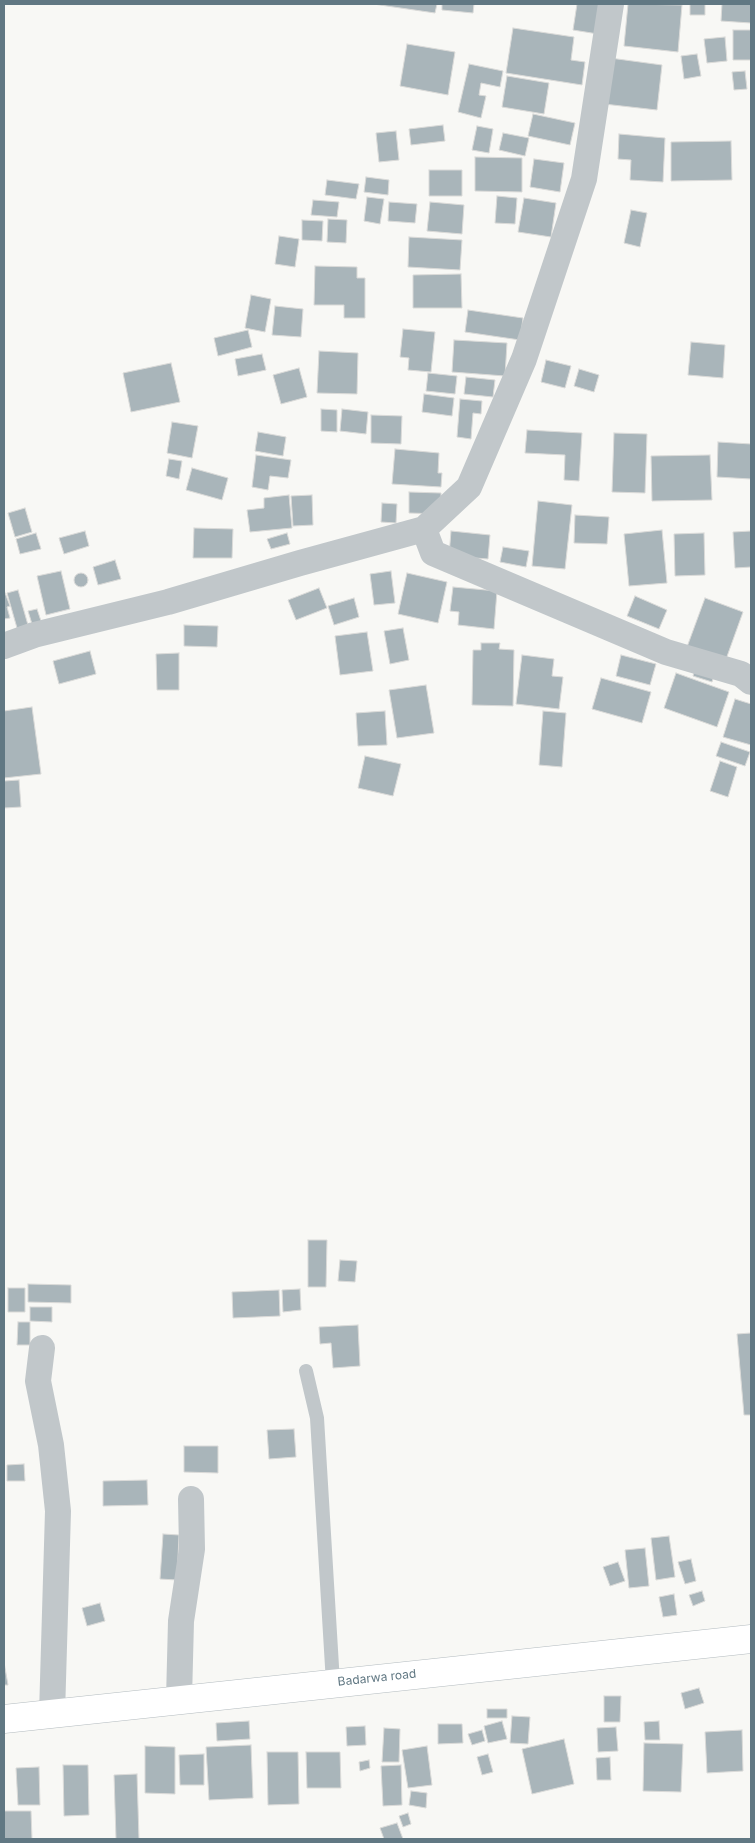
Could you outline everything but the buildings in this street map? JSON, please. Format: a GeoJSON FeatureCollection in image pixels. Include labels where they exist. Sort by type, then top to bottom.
{"type":"FeatureCollection","features":[{"type":"Feature","properties":{"kind":"main road","name":"Badarwa road"},"geometry":{"type":"LineString","coordinates":[[4,1719],[751,1639]]}},
{"type":"Feature","properties":{"kind":"street"},"geometry":{"type":"LineString","coordinates":[[4,646],[34,635],[168,602],[300,562],[424,529],[469,487],[524,359],[584,179],[611,4]]}},
{"type":"Feature","properties":{"kind":"street"},"geometry":{"type":"LineString","coordinates":[[424,529],[433,553],[666,652],[741,674],[751,682]]}},
{"type":"Feature","properties":{"kind":"street"},"geometry":{"type":"LineString","coordinates":[[42,1348],[38,1381],[51,1445],[58,1511],[52,1714]]}},
{"type":"Feature","properties":{"kind":"street"},"geometry":{"type":"LineString","coordinates":[[179,1699],[181,1621],[192,1549],[191,1499]]}},
{"type":"Feature","properties":{"kind":"lane"},"geometry":{"type":"LineString","coordinates":[[306,1371],[318,1418],[333,1683]]}}]}
